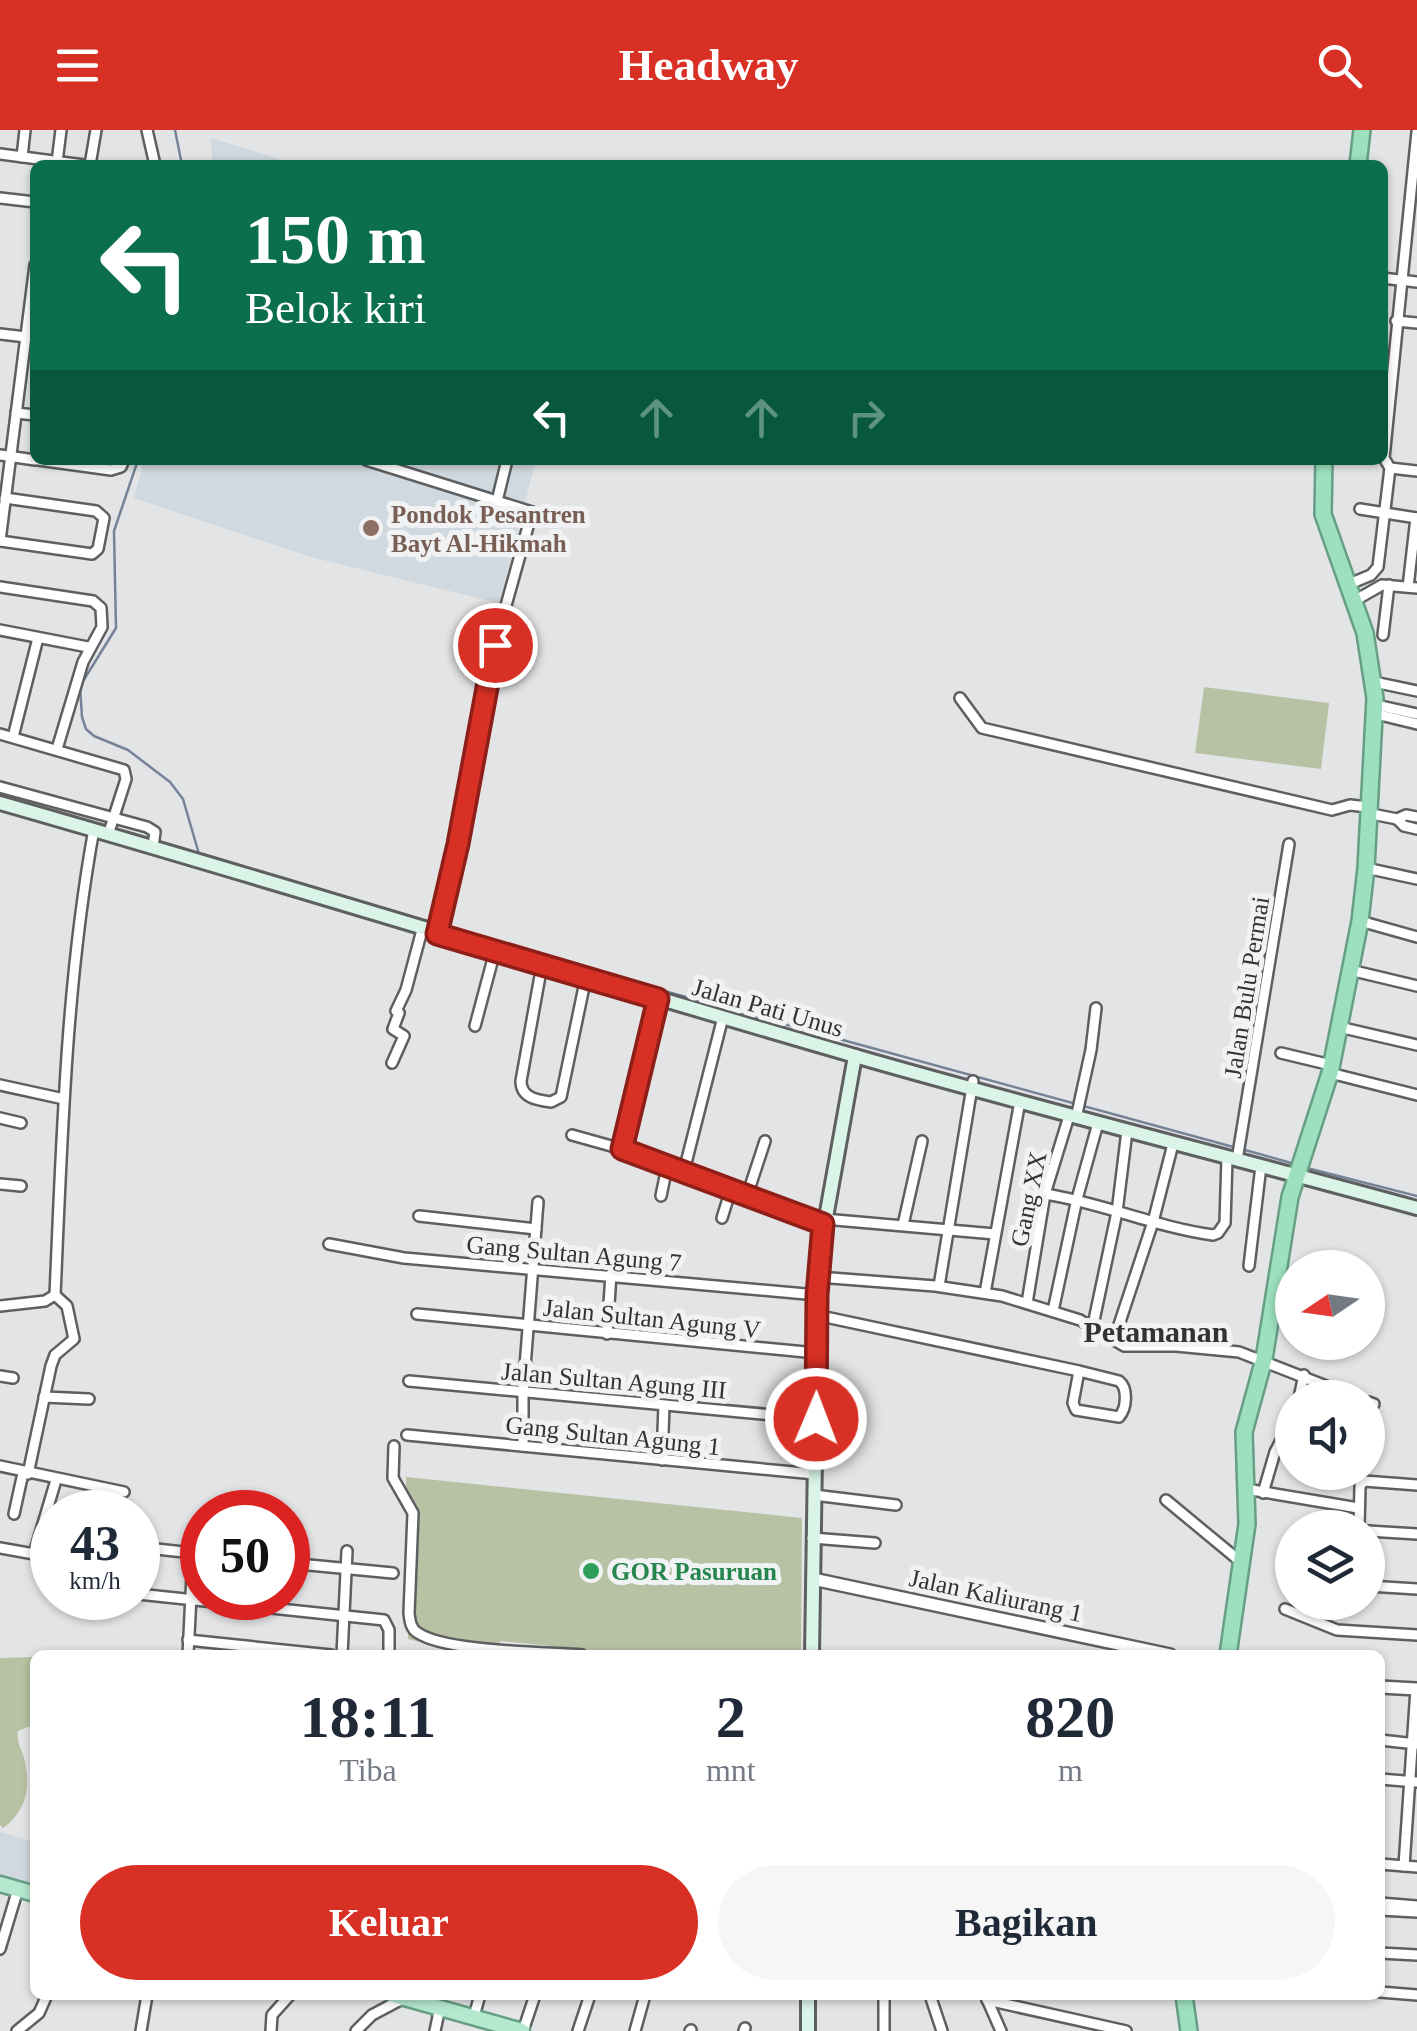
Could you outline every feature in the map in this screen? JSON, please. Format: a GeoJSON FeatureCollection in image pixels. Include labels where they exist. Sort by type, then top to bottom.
{"type":"FeatureCollection","features":[{"type":"Feature","properties":{"kind":"highway"},"geometry":{"type":"LineString","coordinates":[[1359,160],[1362,130]]}},
{"type":"Feature","properties":{"kind":"highway"},"geometry":{"type":"LineString","coordinates":[[1229,1650],[1247,1524],[1244,1432],[1266,1345],[1290,1197],[1330,1069],[1360,921],[1366,868],[1376,709],[1374,682],[1365,633],[1323,514],[1324,465]]}},
{"type":"Feature","properties":{"kind":"highway"},"geometry":{"type":"LineString","coordinates":[[1185,2000],[1189,2031]]}},
{"type":"Feature","properties":{"kind":"main road","name":"Jalan Pati Unus"},"geometry":{"type":"LineString","coordinates":[[0,803],[94,829],[111,825],[422,930],[439,928],[495,951],[586,978],[1020,1101],[1076,1110],[1098,1123],[1174,1144],[1234,1156],[1261,1166],[1298,1168],[1417,1208]]}},
{"type":"Feature","properties":{"kind":"main road"},"geometry":{"type":"LineString","coordinates":[[812,1650],[818,1270],[823,1222],[854,1056]]}},
{"type":"Feature","properties":{"kind":"main road"},"geometry":{"type":"LineString","coordinates":[[0,1884],[30,1893]]}},
{"type":"Feature","properties":{"kind":"main road"},"geometry":{"type":"LineString","coordinates":[[425,2000],[523,2031]]}},
{"type":"Feature","properties":{"kind":"main road"},"geometry":{"type":"LineString","coordinates":[[808,2000],[808,2031]]}},
{"type":"Feature","properties":{"kind":"street"},"geometry":{"type":"LineString","coordinates":[[22,157],[26,130]]}},
{"type":"Feature","properties":{"kind":"street"},"geometry":{"type":"LineString","coordinates":[[57,160],[61,130]]}},
{"type":"Feature","properties":{"kind":"street"},"geometry":{"type":"LineString","coordinates":[[88,160],[96,130]]}},
{"type":"Feature","properties":{"kind":"street"},"geometry":{"type":"LineString","coordinates":[[147,130],[154,160]]}},
{"type":"Feature","properties":{"kind":"street"},"geometry":{"type":"LineString","coordinates":[[1388,412],[1405,238],[1413,203],[1417,132]]}},
{"type":"Feature","properties":{"kind":"street"},"geometry":{"type":"LineString","coordinates":[[0,154],[43,160]]}},
{"type":"Feature","properties":{"kind":"street"},"geometry":{"type":"LineString","coordinates":[[0,198],[30,201]]}},
{"type":"Feature","properties":{"kind":"street"},"geometry":{"type":"LineString","coordinates":[[1405,238],[1417,239]]}},
{"type":"Feature","properties":{"kind":"street"},"geometry":{"type":"LineString","coordinates":[[1388,279],[1417,282]]}},
{"type":"Feature","properties":{"kind":"street"},"geometry":{"type":"LineString","coordinates":[[5,498],[102,514],[98,549],[84,554],[0,541],[4,456],[16,413],[30,305]]}},
{"type":"Feature","properties":{"kind":"street"},"geometry":{"type":"LineString","coordinates":[[1396,321],[1417,323]]}},
{"type":"Feature","properties":{"kind":"street"},"geometry":{"type":"LineString","coordinates":[[0,334],[26,337]]}},
{"type":"Feature","properties":{"kind":"street"},"geometry":{"type":"LineString","coordinates":[[16,413],[30,414]]}},
{"type":"Feature","properties":{"kind":"street"},"geometry":{"type":"LineString","coordinates":[[4,456],[30,459]]}},
{"type":"Feature","properties":{"kind":"street"},"geometry":{"type":"LineString","coordinates":[[80,465],[111,470],[121,465]]}},
{"type":"Feature","properties":{"kind":"street"},"geometry":{"type":"LineString","coordinates":[[382,465],[532,512],[495,645],[439,928]]}},
{"type":"Feature","properties":{"kind":"street"},"geometry":{"type":"LineString","coordinates":[[497,501],[506,465]]}},
{"type":"Feature","properties":{"kind":"street"},"geometry":{"type":"LineString","coordinates":[[1350,593],[1378,567],[1388,465]]}},
{"type":"Feature","properties":{"kind":"street"},"geometry":{"type":"LineString","coordinates":[[1390,468],[1417,471]]}},
{"type":"Feature","properties":{"kind":"street"},"geometry":{"type":"LineString","coordinates":[[1350,593],[1390,584],[1412,587],[1416,518],[1360,509]]}},
{"type":"Feature","properties":{"kind":"street"},"geometry":{"type":"LineString","coordinates":[[1371,575],[1376,586]]}},
{"type":"Feature","properties":{"kind":"street"},"geometry":{"type":"LineString","coordinates":[[1384,635],[1390,584]]}},
{"type":"Feature","properties":{"kind":"street"},"geometry":{"type":"LineString","coordinates":[[0,587],[98,604],[103,616],[102,627],[88,647],[71,696],[57,749]]}},
{"type":"Feature","properties":{"kind":"street"},"geometry":{"type":"LineString","coordinates":[[0,630],[88,647]]}},
{"type":"Feature","properties":{"kind":"street"},"geometry":{"type":"LineString","coordinates":[[13,737],[38,638]]}},
{"type":"Feature","properties":{"kind":"street"},"geometry":{"type":"LineString","coordinates":[[1374,682],[1417,691]]}},
{"type":"Feature","properties":{"kind":"street"},"geometry":{"type":"LineString","coordinates":[[960,698],[982,728],[1332,810],[1350,805],[1417,829]]}},
{"type":"Feature","properties":{"kind":"street"},"geometry":{"type":"LineString","coordinates":[[1376,709],[1417,714]]}},
{"type":"Feature","properties":{"kind":"street"},"geometry":{"type":"LineString","coordinates":[[1376,709],[1417,724]]}},
{"type":"Feature","properties":{"kind":"street"},"geometry":{"type":"LineString","coordinates":[[0,734],[124,770],[126,779],[111,825],[0,787]]}},
{"type":"Feature","properties":{"kind":"street"},"geometry":{"type":"LineString","coordinates":[[1397,819],[1406,815],[1417,817]]}},
{"type":"Feature","properties":{"kind":"street"},"geometry":{"type":"LineString","coordinates":[[14,1514],[55,1355],[74,1339],[62,1301],[64,1099],[84,885],[94,829]]}},
{"type":"Feature","properties":{"kind":"street","name":"Jalan Bulu Permai"},"geometry":{"type":"LineString","coordinates":[[1153,1222],[1173,1230],[1218,1234],[1225,1224],[1289,844]]}},
{"type":"Feature","properties":{"kind":"street"},"geometry":{"type":"LineString","coordinates":[[1366,868],[1417,880]]}},
{"type":"Feature","properties":{"kind":"street"},"geometry":{"type":"LineString","coordinates":[[1360,921],[1417,938]]}},
{"type":"Feature","properties":{"kind":"street"},"geometry":{"type":"LineString","coordinates":[[392,1063],[404,1036],[393,1029],[399,1013],[396,1012],[422,930]]}},
{"type":"Feature","properties":{"kind":"street"},"geometry":{"type":"LineString","coordinates":[[475,1026],[495,951]]}},
{"type":"Feature","properties":{"kind":"street"},"geometry":{"type":"LineString","coordinates":[[542,965],[521,1081],[528,1096],[551,1102],[560,1097],[586,978]]}},
{"type":"Feature","properties":{"kind":"street"},"geometry":{"type":"LineString","coordinates":[[1350,970],[1417,986]]}},
{"type":"Feature","properties":{"kind":"street"},"geometry":{"type":"LineString","coordinates":[[622,1149],[658,999]]}},
{"type":"Feature","properties":{"kind":"street","name":"Gang XX"},"geometry":{"type":"LineString","coordinates":[[1028,1297],[1045,1194],[1076,1110],[1096,1008]]}},
{"type":"Feature","properties":{"kind":"street"},"geometry":{"type":"LineString","coordinates":[[684,1171],[723,1018]]}},
{"type":"Feature","properties":{"kind":"street"},"geometry":{"type":"LineString","coordinates":[[1339,1027],[1417,1045]]}},
{"type":"Feature","properties":{"kind":"street"},"geometry":{"type":"LineString","coordinates":[[1280,1052],[1417,1094]]}},
{"type":"Feature","properties":{"kind":"street"},"geometry":{"type":"LineString","coordinates":[[0,1085],[64,1099]]}},
{"type":"Feature","properties":{"kind":"street"},"geometry":{"type":"LineString","coordinates":[[940,1280],[973,1085]]}},
{"type":"Feature","properties":{"kind":"street"},"geometry":{"type":"LineString","coordinates":[[986,1288],[1020,1101]]}},
{"type":"Feature","properties":{"kind":"street"},"geometry":{"type":"LineString","coordinates":[[0,1118],[20,1123]]}},
{"type":"Feature","properties":{"kind":"street"},"geometry":{"type":"LineString","coordinates":[[1056,1304],[1098,1123]]}},
{"type":"Feature","properties":{"kind":"street"},"geometry":{"type":"LineString","coordinates":[[1093,1325],[1117,1212],[1127,1131]]}},
{"type":"Feature","properties":{"kind":"street"},"geometry":{"type":"LineString","coordinates":[[572,1134],[823,1222],[995,1234]]}},
{"type":"Feature","properties":{"kind":"street"},"geometry":{"type":"LineString","coordinates":[[903,1225],[922,1140]]}},
{"type":"Feature","properties":{"kind":"street"},"geometry":{"type":"LineString","coordinates":[[747,1196],[765,1141]]}},
{"type":"Feature","properties":{"kind":"street"},"geometry":{"type":"LineString","coordinates":[[1114,1340],[1174,1144]]}},
{"type":"Feature","properties":{"kind":"street"},"geometry":{"type":"LineString","coordinates":[[1249,1266],[1261,1166]]}},
{"type":"Feature","properties":{"kind":"street"},"geometry":{"type":"LineString","coordinates":[[661,1196],[667,1167]]}},
{"type":"Feature","properties":{"kind":"street"},"geometry":{"type":"LineString","coordinates":[[0,1184],[20,1186]]}},
{"type":"Feature","properties":{"kind":"street"},"geometry":{"type":"LineString","coordinates":[[722,1218],[731,1190]]}},
{"type":"Feature","properties":{"kind":"street"},"geometry":{"type":"LineString","coordinates":[[1045,1194],[1078,1199],[1153,1222]]}},
{"type":"Feature","properties":{"kind":"street"},"geometry":{"type":"LineString","coordinates":[[523,1446],[523,1392],[538,1202]]}},
{"type":"Feature","properties":{"kind":"street"},"geometry":{"type":"LineString","coordinates":[[420,1216],[536,1229]]}},
{"type":"Feature","properties":{"kind":"street","name":"Gang Sultan Agung 7"},"geometry":{"type":"LineString","coordinates":[[330,1244],[404,1258],[532,1272],[611,1274],[817,1295]]}},
{"type":"Feature","properties":{"kind":"street"},"geometry":{"type":"LineString","coordinates":[[818,1270],[940,1280],[1028,1297],[1056,1304],[1124,1346],[1214,1349],[1266,1345],[1316,1380]]}},
{"type":"Feature","properties":{"kind":"street"},"geometry":{"type":"LineString","coordinates":[[607,1334],[611,1274]]}},
{"type":"Feature","properties":{"kind":"street"},"geometry":{"type":"LineString","coordinates":[[0,1306],[62,1301]]}},
{"type":"Feature","properties":{"kind":"street","name":"Jalan Sultan Agung V"},"geometry":{"type":"LineString","coordinates":[[417,1314],[816,1353]]}},
{"type":"Feature","properties":{"kind":"street"},"geometry":{"type":"LineString","coordinates":[[816,1315],[1079,1371],[1122,1383],[1124,1410],[1120,1417],[1076,1410],[1072,1403],[1079,1371]]}},
{"type":"Feature","properties":{"kind":"street"},"geometry":{"type":"LineString","coordinates":[[1303,1380],[1304,1375]]}},
{"type":"Feature","properties":{"kind":"street"},"geometry":{"type":"LineString","coordinates":[[0,1376],[13,1378]]}},
{"type":"Feature","properties":{"kind":"street","name":"Jalan Sultan Agung III"},"geometry":{"type":"LineString","coordinates":[[409,1381],[816,1419]]}},
{"type":"Feature","properties":{"kind":"street"},"geometry":{"type":"LineString","coordinates":[[44,1396],[89,1399]]}},
{"type":"Feature","properties":{"kind":"street"},"geometry":{"type":"LineString","coordinates":[[662,1460],[664,1405]]}},
{"type":"Feature","properties":{"kind":"street","name":"Gang Sultan Agung 1"},"geometry":{"type":"LineString","coordinates":[[408,1435],[815,1474]]}},
{"type":"Feature","properties":{"kind":"street"},"geometry":{"type":"LineString","coordinates":[[394,1446],[393,1478],[413,1513],[410,1625],[440,1648],[471,1650]]}},
{"type":"Feature","properties":{"kind":"street"},"geometry":{"type":"LineString","coordinates":[[1263,1492],[1275,1452]]}},
{"type":"Feature","properties":{"kind":"street"},"geometry":{"type":"LineString","coordinates":[[0,1466],[113,1490]]}},
{"type":"Feature","properties":{"kind":"street"},"geometry":{"type":"LineString","coordinates":[[0,1548],[34,1554],[56,1480]]}},
{"type":"Feature","properties":{"kind":"street"},"geometry":{"type":"LineString","coordinates":[[1246,1489],[1358,1508],[1364,1481],[1417,1484]]}},
{"type":"Feature","properties":{"kind":"street"},"geometry":{"type":"LineString","coordinates":[[814,1495],[896,1505]]}},
{"type":"Feature","properties":{"kind":"street"},"geometry":{"type":"LineString","coordinates":[[1166,1500],[1243,1564]]}},
{"type":"Feature","properties":{"kind":"street"},"geometry":{"type":"LineString","coordinates":[[1385,1532],[1417,1534]]}},
{"type":"Feature","properties":{"kind":"street"},"geometry":{"type":"LineString","coordinates":[[812,1538],[875,1543]]}},
{"type":"Feature","properties":{"kind":"street"},"geometry":{"type":"LineString","coordinates":[[343,1650],[346,1551]]}},
{"type":"Feature","properties":{"kind":"street"},"geometry":{"type":"LineString","coordinates":[[310,1565],[393,1573]]}},
{"type":"Feature","properties":{"kind":"street","name":"Jalan Kaliurang 1"},"geometry":{"type":"LineString","coordinates":[[814,1579],[1147,1650]]}},
{"type":"Feature","properties":{"kind":"street"},"geometry":{"type":"LineString","coordinates":[[1385,1587],[1414,1589]]}},
{"type":"Feature","properties":{"kind":"street"},"geometry":{"type":"LineString","coordinates":[[310,1613],[384,1620],[389,1630],[389,1650]]}},
{"type":"Feature","properties":{"kind":"street"},"geometry":{"type":"LineString","coordinates":[[188,1650],[189,1620]]}},
{"type":"Feature","properties":{"kind":"street"},"geometry":{"type":"LineString","coordinates":[[1313,1620],[1337,1630],[1417,1635]]}},
{"type":"Feature","properties":{"kind":"street"},"geometry":{"type":"LineString","coordinates":[[188,1640],[223,1650]]}},
{"type":"Feature","properties":{"kind":"street"},"geometry":{"type":"LineString","coordinates":[[1385,1687],[1416,1689],[1416,1744],[1404,1866]]}},
{"type":"Feature","properties":{"kind":"street"},"geometry":{"type":"LineString","coordinates":[[1385,1741],[1416,1744]]}},
{"type":"Feature","properties":{"kind":"street"},"geometry":{"type":"LineString","coordinates":[[1385,1780],[1413,1782]]}},
{"type":"Feature","properties":{"kind":"street"},"geometry":{"type":"LineString","coordinates":[[1385,1864],[1417,1867]]}},
{"type":"Feature","properties":{"kind":"street"},"geometry":{"type":"LineString","coordinates":[[0,1949],[18,1889]]}},
{"type":"Feature","properties":{"kind":"street"},"geometry":{"type":"LineString","coordinates":[[1385,1907],[1417,1909]]}},
{"type":"Feature","properties":{"kind":"street"},"geometry":{"type":"LineString","coordinates":[[1385,1953],[1417,1955]]}},
{"type":"Feature","properties":{"kind":"street"},"geometry":{"type":"LineString","coordinates":[[1385,1992],[1417,1994]]}},
{"type":"Feature","properties":{"kind":"street"},"geometry":{"type":"LineString","coordinates":[[17,2031],[39,2013],[45,2000]]}},
{"type":"Feature","properties":{"kind":"street"},"geometry":{"type":"LineString","coordinates":[[142,2031],[147,2000]]}},
{"type":"Feature","properties":{"kind":"street"},"geometry":{"type":"LineString","coordinates":[[270,2031],[272,2015],[286,2000]]}},
{"type":"Feature","properties":{"kind":"street"},"geometry":{"type":"LineString","coordinates":[[356,2031],[393,2000]]}},
{"type":"Feature","properties":{"kind":"street"},"geometry":{"type":"LineString","coordinates":[[474,2016],[479,2000]]}},
{"type":"Feature","properties":{"kind":"street"},"geometry":{"type":"LineString","coordinates":[[523,2031],[532,2000]]}},
{"type":"Feature","properties":{"kind":"street"},"geometry":{"type":"LineString","coordinates":[[578,2031],[588,2000]]}},
{"type":"Feature","properties":{"kind":"street"},"geometry":{"type":"LineString","coordinates":[[635,2031],[644,2000]]}},
{"type":"Feature","properties":{"kind":"street"},"geometry":{"type":"LineString","coordinates":[[884,2000],[884,2031]]}},
{"type":"Feature","properties":{"kind":"street"},"geometry":{"type":"LineString","coordinates":[[932,2000],[942,2031]]}},
{"type":"Feature","properties":{"kind":"street"},"geometry":{"type":"LineString","coordinates":[[987,2000],[1001,2031]]}},
{"type":"Feature","properties":{"kind":"street"},"geometry":{"type":"LineString","coordinates":[[998,2000],[1126,2031]]}},
{"type":"Feature","properties":{"kind":"street"},"geometry":{"type":"LineString","coordinates":[[434,2031],[440,2007]]}},
{"type":"Feature","properties":{"kind":"shaded area"},"geometry":{"type":"Polygon","coordinates":[[[211,138],[283,160],[212,160],[211,138]]]}},
{"type":"Feature","properties":{"kind":"shaded area","name":"Pondok Pesantren Bayt Al-Hikmah"},"geometry":{"type":"Polygon","coordinates":[[[143,465],[535,465],[499,603],[314,558],[134,498],[143,465]]]}},
{"type":"Feature","properties":{"kind":"shaded area"},"geometry":{"type":"Polygon","coordinates":[[[0,1832],[30,1841],[30,1894],[0,1885],[0,1832]]]}},
{"type":"Feature","properties":{"kind":"green space"},"geometry":{"type":"Polygon","coordinates":[[[1204,687],[1329,703],[1321,769],[1195,753],[1204,687]]]}},
{"type":"Feature","properties":{"kind":"green space","name":"GOR Pasuruan"},"geometry":{"type":"Polygon","coordinates":[[[406,1477],[802,1518],[801,1650],[591,1650],[500,1641],[498,1650],[464,1650],[408,1639],[406,1477]]]}},
{"type":"Feature","properties":{"kind":"green space"},"geometry":{"type":"Polygon","coordinates":[[[30,1657],[30,1726],[18,1731],[27,1772],[26,1791],[17,1815],[3,1828],[0,1825],[0,1658],[30,1657]]]}},
{"type":"Feature","properties":{"kind":"waterway"},"geometry":{"type":"LineString","coordinates":[[175,130],[181,160]]}},
{"type":"Feature","properties":{"kind":"waterway"},"geometry":{"type":"LineString","coordinates":[[136,465],[114,531],[116,628],[80,686],[82,717],[86,729],[94,736],[128,750],[170,782],[183,799],[199,854],[675,994],[1237,1148]]}},
{"type":"Feature","properties":{"kind":"waterway"},"geometry":{"type":"LineString","coordinates":[[1245,1150],[1295,1164]]}},
{"type":"Feature","properties":{"kind":"waterway"},"geometry":{"type":"LineString","coordinates":[[1307,1168],[1417,1196]]}},
{"type":"Feature","properties":{"kind":"place","name":"Pondok Pesantren Bayt Al-Hikmah"},"geometry":{"type":"Point","coordinates":[371,528]}},
{"type":"Feature","properties":{"kind":"place","name":"GOR Pasuruan"},"geometry":{"type":"Point","coordinates":[591,1571]}},
{"type":"Feature","properties":{"kind":"district","name":"Petamanan"},"geometry":{"type":"Point","coordinates":[1156,1332]}},
{"type":"Feature","properties":{"kind":"route"},"geometry":{"type":"LineString","coordinates":[[495,645],[437,934],[658,999],[622,1149],[823,1224],[818,1262],[816,1419]]}}]}
